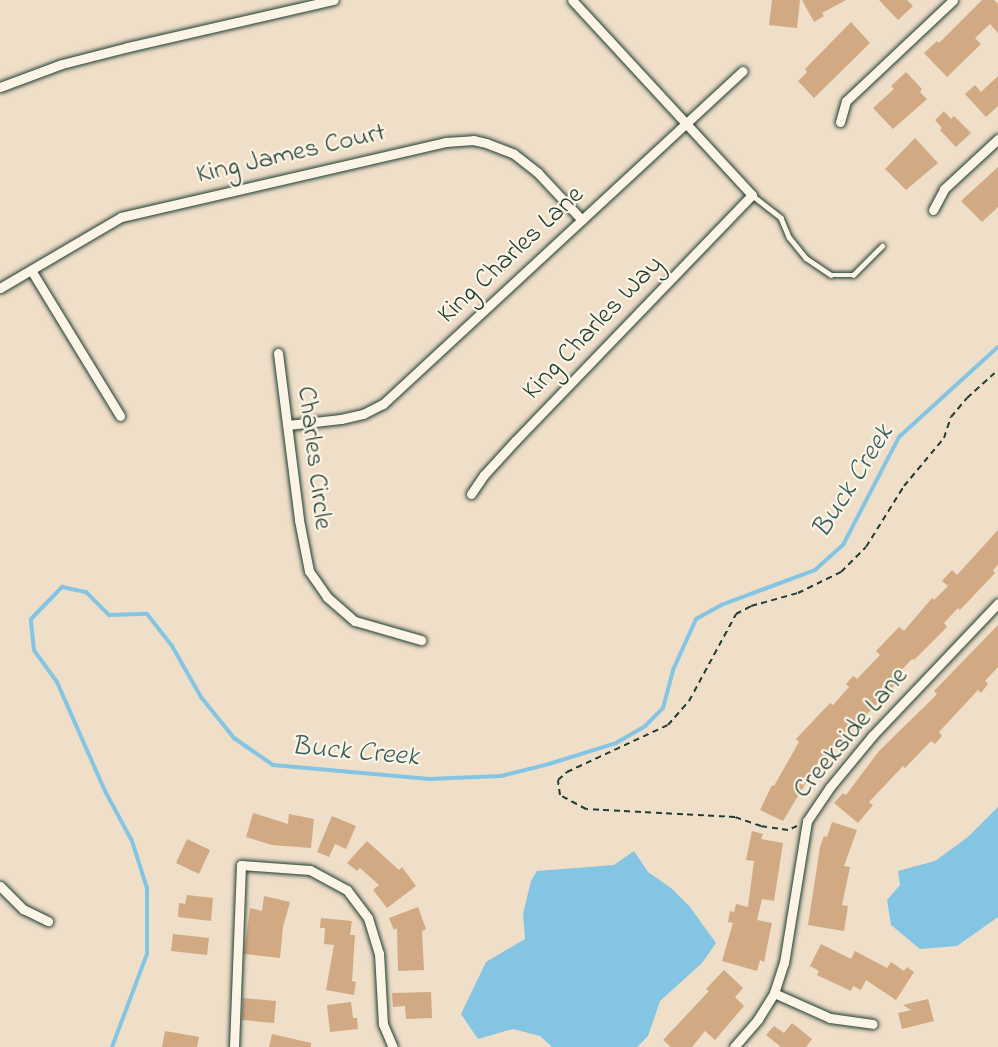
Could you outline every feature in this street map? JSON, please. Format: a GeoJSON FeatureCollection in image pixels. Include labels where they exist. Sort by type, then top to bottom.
{"type":"FeatureCollection","features":[{"type":"Feature","properties":{"kind":"street"},"geometry":{"type":"LineString","coordinates":[[0,87],[63,64],[334,0]]}},
{"type":"Feature","properties":{"kind":"street"},"geometry":{"type":"LineString","coordinates":[[572,0],[752,195]]}},
{"type":"Feature","properties":{"kind":"street"},"geometry":{"type":"LineString","coordinates":[[840,122],[846,101],[953,0]]}},
{"type":"Feature","properties":{"kind":"street","name":"King Charles Lane"},"geometry":{"type":"LineString","coordinates":[[288,425],[341,419],[363,414],[382,404],[742,71]]}},
{"type":"Feature","properties":{"kind":"street"},"geometry":{"type":"LineString","coordinates":[[933,210],[944,189],[998,139]]}},
{"type":"Feature","properties":{"kind":"street","name":"King James Court"},"geometry":{"type":"LineString","coordinates":[[0,288],[109,223],[134,213],[462,140],[486,143],[514,154],[538,172],[582,220]]}},
{"type":"Feature","properties":{"kind":"street","name":"King Charles Way"},"geometry":{"type":"LineString","coordinates":[[471,495],[484,475],[516,440],[752,195]]}},
{"type":"Feature","properties":{"kind":"street"},"geometry":{"type":"LineString","coordinates":[[31,270],[120,416]]}},
{"type":"Feature","properties":{"kind":"street","name":"Charles Circle"},"geometry":{"type":"LineString","coordinates":[[278,353],[303,542],[309,568],[327,597],[355,621],[421,640]]}},
{"type":"Feature","properties":{"kind":"street","name":"Creekside Lane"},"geometry":{"type":"LineString","coordinates":[[734,1047],[758,1019],[774,993],[784,963],[807,820],[830,787],[872,736],[998,603]]}},
{"type":"Feature","properties":{"kind":"street"},"geometry":{"type":"LineString","coordinates":[[234,1047],[241,864],[310,870],[347,890],[368,918],[379,953],[383,1024],[393,1047]]}},
{"type":"Feature","properties":{"kind":"street"},"geometry":{"type":"LineString","coordinates":[[0,886],[23,909],[48,921]]}},
{"type":"Feature","properties":{"kind":"street"},"geometry":{"type":"LineString","coordinates":[[774,993],[830,1018],[873,1024]]}},
{"type":"Feature","properties":{"kind":"lane"},"geometry":{"type":"LineString","coordinates":[[752,195],[781,218],[789,237],[806,258],[831,275],[853,275],[882,246]]}},
{"type":"Feature","properties":{"kind":"path"},"geometry":{"type":"LineString","coordinates":[[807,820],[788,830],[761,826],[735,817],[586,808],[560,795],[558,780],[567,772],[668,725],[689,701],[736,614],[751,606],[798,593],[841,572],[866,548],[904,486],[944,438],[951,417],[967,398],[998,370]]}},
{"type":"Feature","properties":{"kind":"water"},"geometry":{"type":"Polygon","coordinates":[[[998,807],[998,917],[957,946],[920,949],[891,925],[887,900],[900,885],[898,871],[935,861],[968,837],[998,807]]]}},
{"type":"Feature","properties":{"kind":"water"},"geometry":{"type":"Polygon","coordinates":[[[634,851],[648,872],[671,888],[690,907],[716,943],[702,963],[660,1001],[648,1036],[637,1047],[552,1047],[540,1036],[513,1029],[478,1039],[461,1014],[486,962],[525,939],[523,914],[531,881],[537,871],[614,865],[634,851]]]}},
{"type":"Feature","properties":{"kind":"building"},"geometry":{"type":"Polygon","coordinates":[[[772,0],[800,0],[797,28],[769,25],[772,0]]]}},
{"type":"Feature","properties":{"kind":"building"},"geometry":{"type":"Polygon","coordinates":[[[802,0],[846,0],[822,13],[824,16],[814,22],[802,0]]]}},
{"type":"Feature","properties":{"kind":"building"},"geometry":{"type":"Polygon","coordinates":[[[879,0],[907,0],[913,6],[898,20],[879,0]]]}},
{"type":"Feature","properties":{"kind":"building"},"geometry":{"type":"Polygon","coordinates":[[[982,0],[994,0],[998,4],[998,33],[990,24],[975,38],[981,44],[947,77],[924,53],[937,41],[939,43],[982,0]]]}},
{"type":"Feature","properties":{"kind":"building"},"geometry":{"type":"Polygon","coordinates":[[[851,22],[870,43],[814,98],[798,81],[807,72],[805,69],[851,22]]]}},
{"type":"Feature","properties":{"kind":"building"},"geometry":{"type":"Polygon","coordinates":[[[906,72],[922,89],[920,92],[927,99],[893,129],[873,108],[894,89],[891,86],[906,72]]]}},
{"type":"Feature","properties":{"kind":"building"},"geometry":{"type":"Polygon","coordinates":[[[998,76],[998,106],[986,117],[965,94],[975,85],[981,92],[998,76]]]}},
{"type":"Feature","properties":{"kind":"building"},"geometry":{"type":"Polygon","coordinates":[[[944,111],[951,119],[954,116],[971,133],[956,147],[940,130],[942,128],[935,120],[944,111]]]}},
{"type":"Feature","properties":{"kind":"building"},"geometry":{"type":"Polygon","coordinates":[[[915,138],[938,163],[906,190],[885,169],[915,138]]]}},
{"type":"Feature","properties":{"kind":"building"},"geometry":{"type":"Polygon","coordinates":[[[998,167],[998,207],[982,222],[961,201],[998,167]]]}},
{"type":"Feature","properties":{"kind":"building"},"geometry":{"type":"Polygon","coordinates":[[[998,530],[998,565],[993,570],[995,573],[960,610],[958,608],[944,623],[947,627],[896,676],[900,679],[821,763],[819,761],[783,821],[760,810],[772,785],[774,786],[799,742],[796,739],[830,703],[833,705],[849,687],[846,684],[853,676],[857,679],[880,655],[876,651],[899,627],[904,631],[932,598],[934,600],[948,586],[942,581],[952,570],[957,575],[998,530]]]}},
{"type":"Feature","properties":{"kind":"building"},"geometry":{"type":"Polygon","coordinates":[[[998,625],[998,667],[985,681],[988,684],[981,693],[978,690],[939,732],[942,736],[935,744],[931,741],[905,768],[903,766],[869,802],[873,805],[858,823],[834,803],[843,793],[846,795],[879,751],[937,694],[934,691],[998,625]]]}},
{"type":"Feature","properties":{"kind":"building"},"geometry":{"type":"Polygon","coordinates":[[[253,813],[288,824],[289,814],[314,819],[311,848],[272,845],[246,837],[253,813]]]}},
{"type":"Feature","properties":{"kind":"building"},"geometry":{"type":"Polygon","coordinates":[[[332,816],[356,826],[346,849],[335,844],[329,857],[317,852],[332,816]]]}},
{"type":"Feature","properties":{"kind":"building"},"geometry":{"type":"Polygon","coordinates":[[[832,822],[857,830],[844,866],[850,867],[842,905],[848,906],[844,931],[808,925],[820,847],[824,836],[827,837],[832,822]]]}},
{"type":"Feature","properties":{"kind":"building"},"geometry":{"type":"Polygon","coordinates":[[[752,831],[763,834],[761,839],[783,843],[774,901],[762,899],[757,920],[772,923],[764,962],[760,960],[757,971],[722,961],[733,923],[728,922],[730,911],[734,912],[736,904],[748,907],[754,861],[746,860],[752,831]]]}},
{"type":"Feature","properties":{"kind":"building"},"geometry":{"type":"Polygon","coordinates":[[[187,839],[210,850],[199,874],[176,863],[187,839]]]}},
{"type":"Feature","properties":{"kind":"building"},"geometry":{"type":"Polygon","coordinates":[[[367,841],[399,870],[402,867],[416,886],[387,908],[373,890],[379,885],[360,868],[357,871],[347,863],[367,841]]]}},
{"type":"Feature","properties":{"kind":"building"},"geometry":{"type":"Polygon","coordinates":[[[187,895],[213,898],[211,921],[178,917],[179,903],[185,904],[187,895]]]}},
{"type":"Feature","properties":{"kind":"building"},"geometry":{"type":"Polygon","coordinates":[[[264,896],[290,902],[283,927],[280,958],[244,954],[250,908],[262,911],[264,896]]]}},
{"type":"Feature","properties":{"kind":"building"},"geometry":{"type":"Polygon","coordinates":[[[418,907],[426,929],[422,931],[424,970],[398,971],[397,928],[394,930],[389,918],[418,907]]]}},
{"type":"Feature","properties":{"kind":"building"},"geometry":{"type":"Polygon","coordinates":[[[321,918],[352,921],[350,935],[355,935],[352,981],[356,982],[354,995],[326,990],[334,945],[324,944],[325,928],[320,928],[321,918]]]}},
{"type":"Feature","properties":{"kind":"building"},"geometry":{"type":"Polygon","coordinates":[[[173,934],[209,938],[207,955],[171,951],[173,934]]]}},
{"type":"Feature","properties":{"kind":"building"},"geometry":{"type":"Polygon","coordinates":[[[821,944],[851,959],[855,951],[887,968],[891,962],[904,971],[907,967],[914,972],[896,1000],[866,980],[861,990],[853,986],[851,991],[817,975],[819,971],[810,966],[821,944]]]}},
{"type":"Feature","properties":{"kind":"building"},"geometry":{"type":"Polygon","coordinates":[[[724,970],[743,988],[735,997],[744,1006],[715,1040],[705,1031],[692,1047],[671,1047],[663,1040],[709,991],[706,989],[724,970]]]}},
{"type":"Feature","properties":{"kind":"building"},"geometry":{"type":"Polygon","coordinates":[[[431,992],[432,1018],[406,1019],[405,1006],[393,1007],[392,993],[431,992]]]}},
{"type":"Feature","properties":{"kind":"building"},"geometry":{"type":"Polygon","coordinates":[[[243,998],[276,1001],[274,1023],[242,1020],[243,998]]]}},
{"type":"Feature","properties":{"kind":"building"},"geometry":{"type":"Polygon","coordinates":[[[928,999],[934,1021],[902,1029],[898,1013],[911,1010],[903,1005],[928,999]]]}},
{"type":"Feature","properties":{"kind":"building"},"geometry":{"type":"Polygon","coordinates":[[[351,1002],[353,1018],[357,1018],[358,1029],[330,1032],[327,1005],[351,1002]]]}},
{"type":"Feature","properties":{"kind":"building"},"geometry":{"type":"Polygon","coordinates":[[[792,1023],[812,1039],[806,1047],[781,1047],[766,1035],[774,1026],[784,1033],[792,1023]]]}},
{"type":"Feature","properties":{"kind":"building"},"geometry":{"type":"Polygon","coordinates":[[[165,1031],[199,1037],[197,1047],[162,1047],[165,1031]]]}},
{"type":"Feature","properties":{"kind":"building"},"geometry":{"type":"Polygon","coordinates":[[[272,1034],[311,1043],[311,1047],[269,1047],[272,1034]]]}},
{"type":"Feature","properties":{"kind":"waterway","name":"Buck Creek"},"geometry":{"type":"LineString","coordinates":[[112,1047],[147,954],[147,888],[132,841],[105,791],[57,682],[34,650],[31,619],[62,587],[86,592],[109,615],[147,614],[172,646],[201,697],[234,738],[273,765],[429,779],[501,776],[549,764],[616,743],[645,726],[663,708],[673,670],[696,619],[721,605],[815,570],[843,545],[899,437],[998,347]]}}]}
